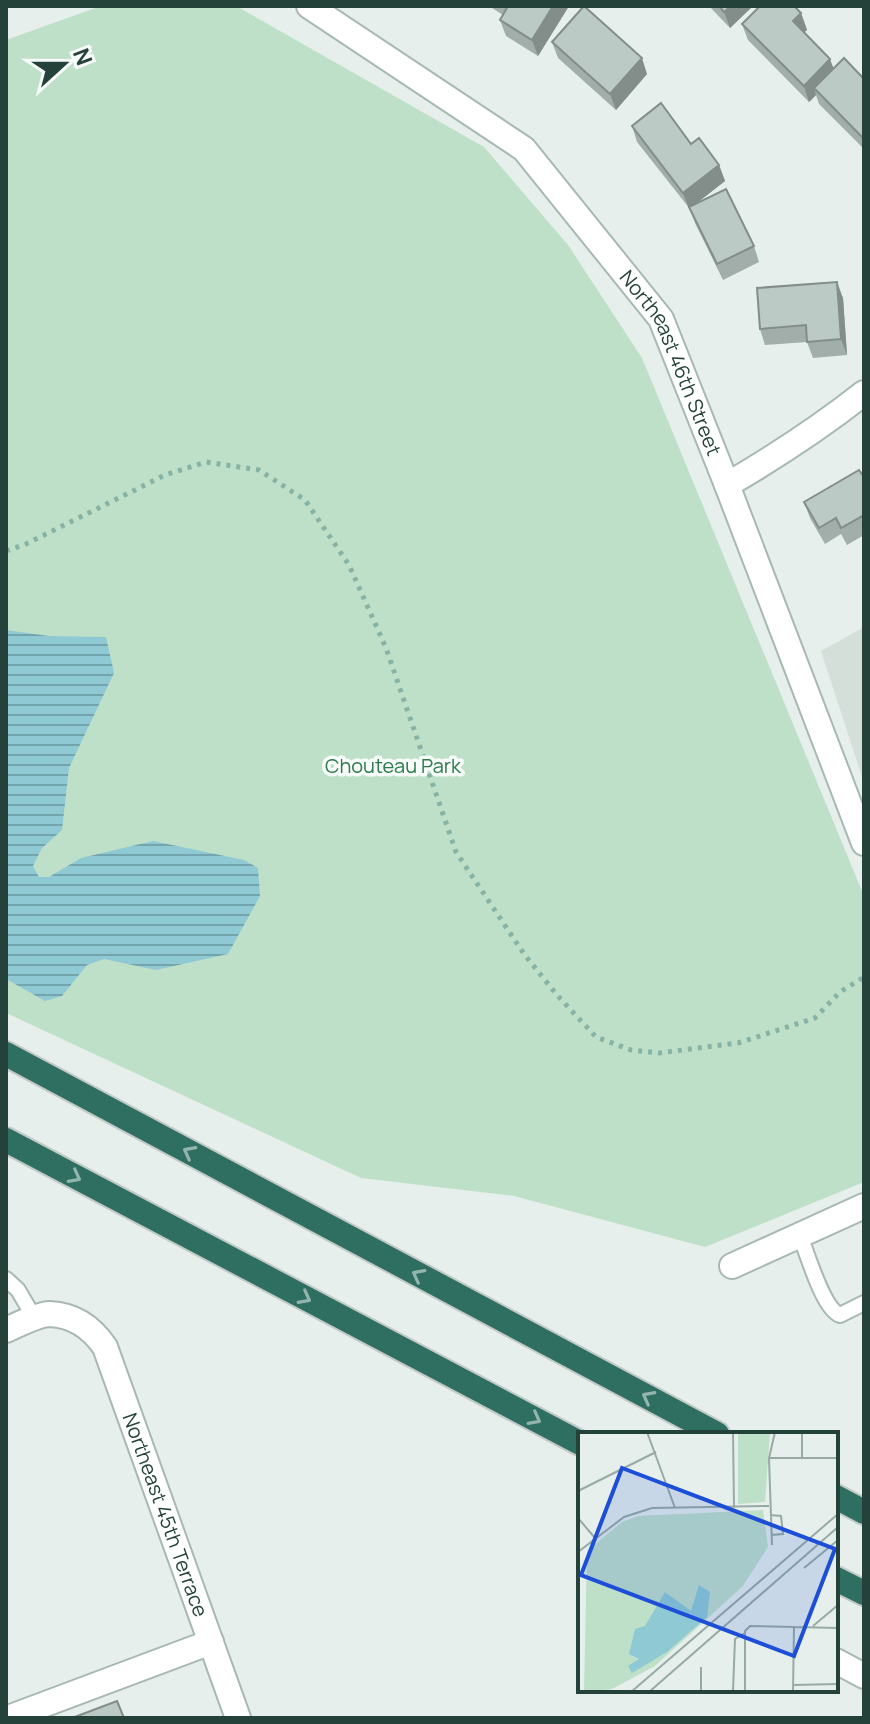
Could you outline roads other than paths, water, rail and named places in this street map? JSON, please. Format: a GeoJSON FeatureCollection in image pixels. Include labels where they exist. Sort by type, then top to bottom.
{"type":"FeatureCollection","features":[{"type":"Feature","properties":{"kind":"highway"},"geometry":{"type":"LineString","coordinates":[[6,1054],[713,1432]]}},
{"type":"Feature","properties":{"kind":"highway"},"geometry":{"type":"LineString","coordinates":[[6,1140],[578,1442]]}},
{"type":"Feature","properties":{"kind":"highway"},"geometry":{"type":"LineString","coordinates":[[838,1498],[864,1512]]}},
{"type":"Feature","properties":{"kind":"highway"},"geometry":{"type":"LineString","coordinates":[[838,1580],[864,1593]]}},
{"type":"Feature","properties":{"kind":"street","name":"Northeast 46th Street"},"geometry":{"type":"LineString","coordinates":[[309,6],[524,149],[661,319],[864,843]]}},
{"type":"Feature","properties":{"kind":"street"},"geometry":{"type":"LineString","coordinates":[[727,485],[783,451],[864,393]]}},
{"type":"Feature","properties":{"kind":"street"},"geometry":{"type":"LineString","coordinates":[[732,1266],[864,1206]]}},
{"type":"Feature","properties":{"kind":"street","name":"Northeast 45th Terrace"},"geometry":{"type":"LineString","coordinates":[[35,1319],[48,1314],[77,1321],[95,1332],[105,1347],[238,1718]]}},
{"type":"Feature","properties":{"kind":"street"},"geometry":{"type":"LineString","coordinates":[[6,1330],[35,1319]]}},
{"type":"Feature","properties":{"kind":"street"},"geometry":{"type":"LineString","coordinates":[[8,1718],[211,1642]]}},
{"type":"Feature","properties":{"kind":"street"},"geometry":{"type":"LineString","coordinates":[[838,1662],[864,1676]]}},
{"type":"Feature","properties":{"kind":"lane"},"geometry":{"type":"LineString","coordinates":[[800,1236],[832,1311],[840,1315],[864,1303]]}},
{"type":"Feature","properties":{"kind":"lane"},"geometry":{"type":"LineString","coordinates":[[6,1279],[18,1290],[35,1319]]}},
{"type":"Feature","properties":{"kind":"water"},"geometry":{"type":"Polygon","coordinates":[[[6,630],[49,636],[106,637],[114,673],[69,768],[62,830],[42,848],[33,866],[39,877],[49,877],[81,858],[153,841],[244,860],[258,868],[260,896],[228,954],[156,970],[104,959],[87,965],[62,996],[45,1001],[6,979],[6,630]]]}},
{"type":"Feature","properties":{"kind":"park label","name":"Chouteau Park"},"geometry":{"type":"Point","coordinates":[393,766]}}]}
